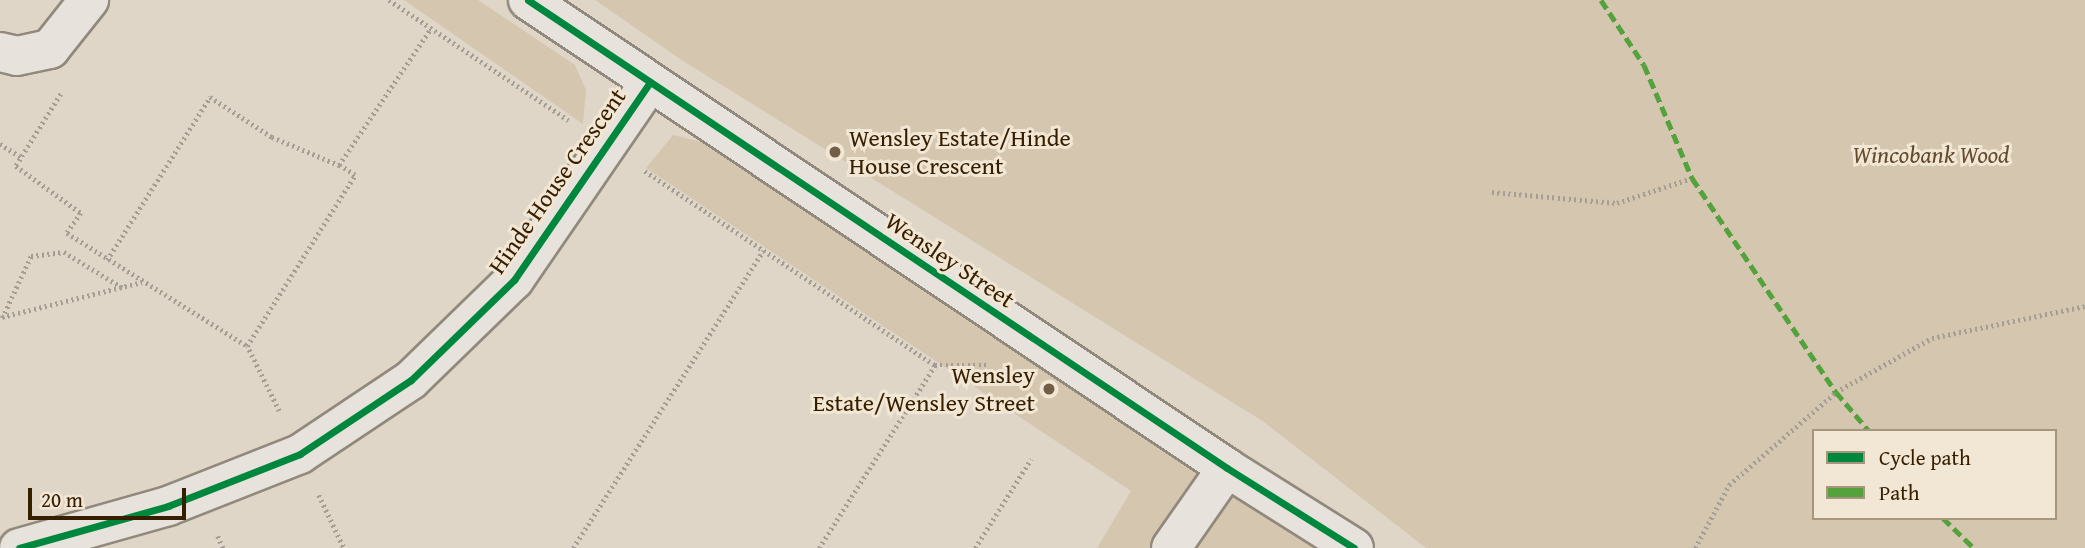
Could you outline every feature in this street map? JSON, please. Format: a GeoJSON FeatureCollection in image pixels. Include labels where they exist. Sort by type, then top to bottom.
{"type":"FeatureCollection","features":[{"type":"Feature","properties":{"kind":"street"},"geometry":{"type":"LineString","coordinates":[[0,52],[17,56],[50,49],[89,0]]}},
{"type":"Feature","properties":{"kind":"street","name":"Wensley Street"},"geometry":{"type":"LineString","coordinates":[[528,0],[1227,468],[1354,548]]}},
{"type":"Feature","properties":{"kind":"street","name":"Hinde House Crescent"},"geometry":{"type":"LineString","coordinates":[[19,548],[168,506],[300,454],[411,380],[514,281],[650,82]]}},
{"type":"Feature","properties":{"kind":"street"},"geometry":{"type":"LineString","coordinates":[[1171,548],[1227,468]]}},
{"type":"Feature","properties":{"kind":"path"},"geometry":{"type":"LineString","coordinates":[[389,0],[935,365],[990,365]]}},
{"type":"Feature","properties":{"kind":"path"},"geometry":{"type":"LineString","coordinates":[[340,165],[430,28]]}},
{"type":"Feature","properties":{"kind":"path"},"geometry":{"type":"LineString","coordinates":[[63,91],[16,166],[81,214],[67,233],[247,346],[344,548]]}},
{"type":"Feature","properties":{"kind":"path"},"geometry":{"type":"LineString","coordinates":[[107,260],[210,97],[272,137],[340,165],[355,175],[247,346]]}},
{"type":"Feature","properties":{"kind":"path"},"geometry":{"type":"LineString","coordinates":[[0,144],[22,158]]}},
{"type":"Feature","properties":{"kind":"path"},"geometry":{"type":"LineString","coordinates":[[1492,192],[1617,203],[1692,178]]}},
{"type":"Feature","properties":{"kind":"path"},"geometry":{"type":"LineString","coordinates":[[573,548],[763,251]]}},
{"type":"Feature","properties":{"kind":"path"},"geometry":{"type":"LineString","coordinates":[[1,317],[31,256],[64,253],[123,288]]}},
{"type":"Feature","properties":{"kind":"path"},"geometry":{"type":"LineString","coordinates":[[1,317],[143,282]]}},
{"type":"Feature","properties":{"kind":"path"},"geometry":{"type":"LineString","coordinates":[[1695,548],[1729,485],[1836,392],[1932,338],[2085,306]]}},
{"type":"Feature","properties":{"kind":"path"},"geometry":{"type":"LineString","coordinates":[[819,548],[935,365]]}},
{"type":"Feature","properties":{"kind":"path"},"geometry":{"type":"LineString","coordinates":[[975,548],[1031,459]]}},
{"type":"Feature","properties":{"kind":"green space"},"geometry":{"type":"Polygon","coordinates":[[[404,0],[478,0],[575,65],[586,90],[583,124],[404,0]]]}},
{"type":"Feature","properties":{"kind":"green space","name":"Wincobank Wood"},"geometry":{"type":"Polygon","coordinates":[[[595,0],[2085,0],[2085,548],[1426,548],[1264,422],[683,61],[595,0]]]}},
{"type":"Feature","properties":{"kind":"green space"},"geometry":{"type":"Polygon","coordinates":[[[673,135],[702,142],[1316,548],[1097,548],[1131,491],[646,168],[673,135]]]}},
{"type":"Feature","properties":{"kind":"marked path"},"geometry":{"type":"LineString","coordinates":[[1601,0],[1644,65],[1692,178],[1836,392],[1867,429]]}},
{"type":"Feature","properties":{"kind":"marked path"},"geometry":{"type":"LineString","coordinates":[[1945,520],[1974,548]]}},
{"type":"Feature","properties":{"kind":"cycle path"},"geometry":{"type":"LineString","coordinates":[[528,0],[1227,468],[1354,548]]}},
{"type":"Feature","properties":{"kind":"cycle path"},"geometry":{"type":"LineString","coordinates":[[19,548],[168,506],[300,454],[411,380],[514,280],[650,82]]}},
{"type":"Feature","properties":{"kind":"place","name":"Wensley Estate/Hinde House Crescent"},"geometry":{"type":"Point","coordinates":[835,152]}},
{"type":"Feature","properties":{"kind":"place","name":"Wensley Estate/Wensley Street"},"geometry":{"type":"Point","coordinates":[1049,389]}}]}
